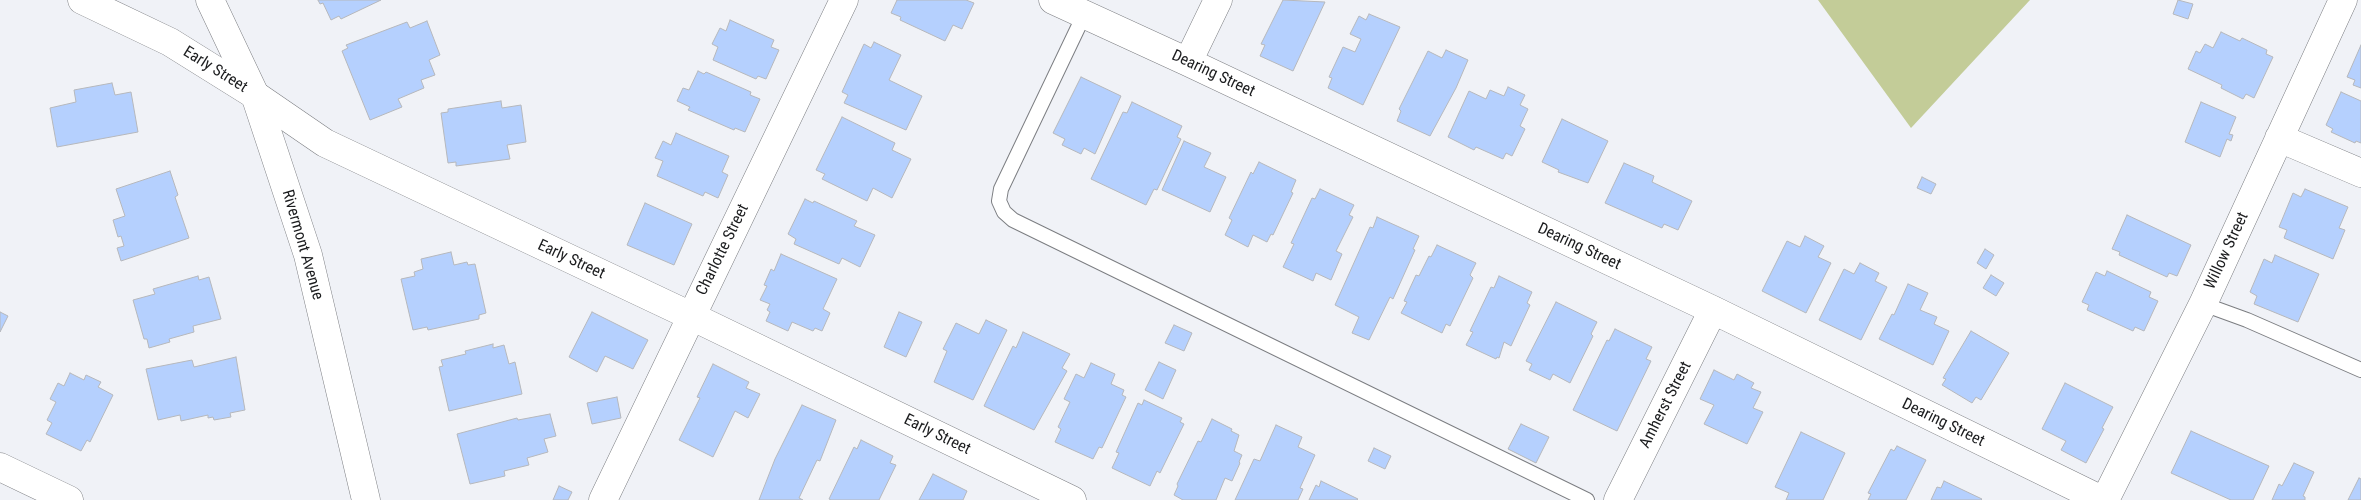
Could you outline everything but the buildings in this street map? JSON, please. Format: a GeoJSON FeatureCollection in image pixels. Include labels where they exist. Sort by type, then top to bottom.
{"type":"FeatureCollection","features":[{"type":"Feature","properties":{"kind":"street","name":"Early Street"},"geometry":{"type":"LineString","coordinates":[[82,0],[170,42],[255,95],[325,143],[691,316],[1072,500]]}},
{"type":"Feature","properties":{"kind":"street","name":"Rivermont Avenue"},"geometry":{"type":"LineString","coordinates":[[210,0],[255,95],[308,255],[366,500]]}},
{"type":"Feature","properties":{"kind":"street","name":"Charlotte Street"},"geometry":{"type":"LineString","coordinates":[[603,500],[844,0]]}},
{"type":"Feature","properties":{"kind":"street","name":"Dearing Street"},"geometry":{"type":"LineString","coordinates":[[1053,0],[1713,310],[2104,500]]}},
{"type":"Feature","properties":{"kind":"street"},"geometry":{"type":"LineString","coordinates":[[1188,62],[1218,0]]}},
{"type":"Feature","properties":{"kind":"street","name":"Willow Street"},"geometry":{"type":"LineString","coordinates":[[2104,500],[2203,304],[2343,0]]}},
{"type":"Feature","properties":{"kind":"street"},"geometry":{"type":"LineString","coordinates":[[2279,138],[2361,173]]}},
{"type":"Feature","properties":{"kind":"street","name":"Amherst Street"},"geometry":{"type":"LineString","coordinates":[[1618,500],[1713,310]]}},
{"type":"Feature","properties":{"kind":"street"},"geometry":{"type":"LineString","coordinates":[[0,467],[69,500]]}},
{"type":"Feature","properties":{"kind":"lane"},"geometry":{"type":"LineString","coordinates":[[1084,15],[1001,189],[999,201],[1004,212],[1013,220],[1587,500]]}},
{"type":"Feature","properties":{"kind":"lane"},"geometry":{"type":"LineString","coordinates":[[2203,304],[2246,320],[2361,370]]}},
{"type":"Feature","properties":{"kind":"green space"},"geometry":{"type":"Polygon","coordinates":[[[1818,0],[2030,0],[1911,128],[1818,0]]]}}]}
